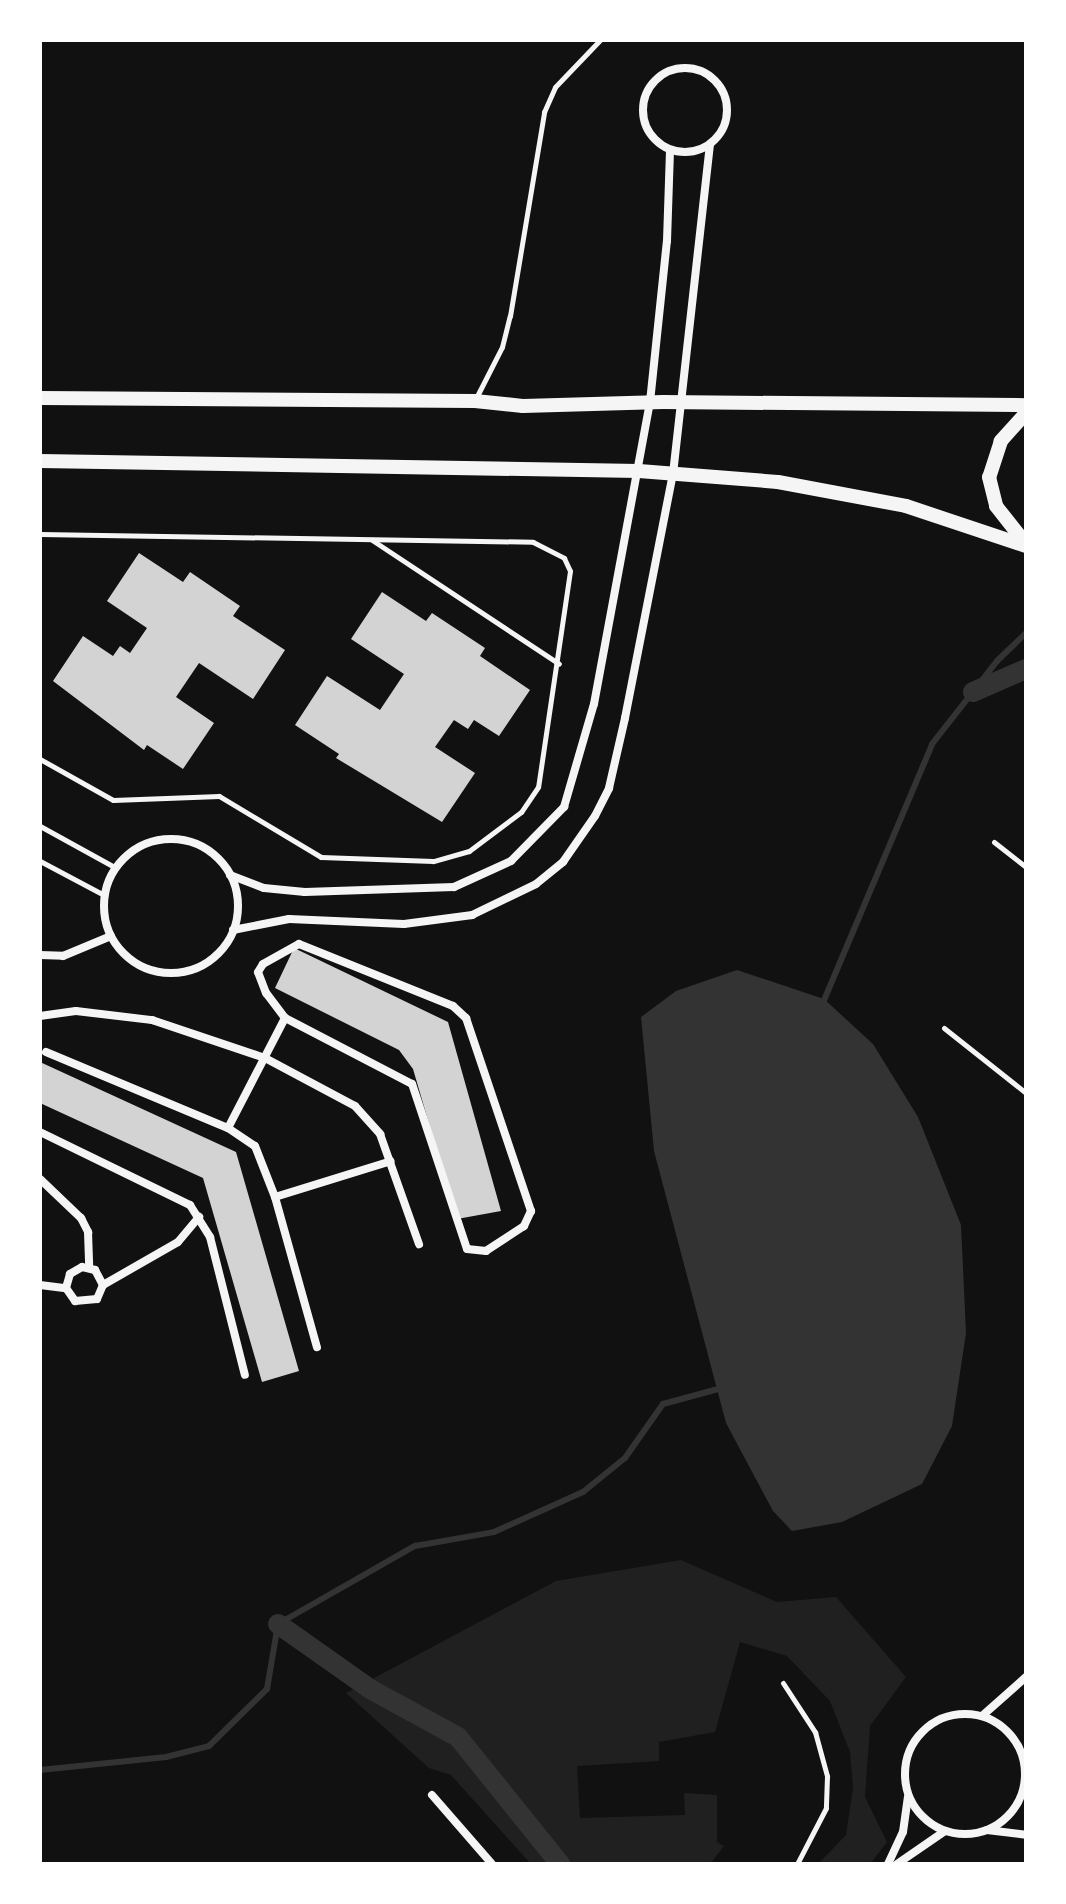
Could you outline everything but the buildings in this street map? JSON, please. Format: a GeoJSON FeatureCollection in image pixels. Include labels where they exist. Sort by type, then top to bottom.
{"type":"FeatureCollection","features":[{"type":"Feature","properties":{"kind":"main road"},"geometry":{"type":"LineString","coordinates":[[40,398],[475,401],[523,406],[650,402],[1026,405]]}},
{"type":"Feature","properties":{"kind":"main road"},"geometry":{"type":"LineString","coordinates":[[1026,413],[1001,441],[989,477],[996,506],[1026,545]]}},
{"type":"Feature","properties":{"kind":"main road"},"geometry":{"type":"LineString","coordinates":[[40,461],[639,471],[778,482],[906,506],[1026,545]]}},
{"type":"Feature","properties":{"kind":"street"},"geometry":{"type":"LineString","coordinates":[[233,930],[289,919],[404,924],[472,915],[536,884],[563,862],[609,788],[685,402],[710,145],[726,122],[725,95],[707,73],[680,68],[655,79],[643,105],[649,132],[670,150],[684,152],[710,145]]}},
{"type":"Feature","properties":{"kind":"street"},"geometry":{"type":"LineString","coordinates":[[230,875],[280,890],[429,892],[475,880],[531,845],[564,807],[575,781],[639,471],[650,402],[667,241],[670,150]]}},
{"type":"Feature","properties":{"kind":"street"},"geometry":{"type":"LineString","coordinates":[[180,839],[218,858],[230,875],[237,902],[233,930],[205,963],[174,972],[142,966],[111,936],[104,895],[116,868],[140,846],[180,839]]}},
{"type":"Feature","properties":{"kind":"street"},"geometry":{"type":"LineString","coordinates":[[40,955],[63,956],[111,936]]}},
{"type":"Feature","properties":{"kind":"street"},"geometry":{"type":"LineString","coordinates":[[299,944],[453,1006],[466,1018],[480,1050],[531,1211],[528,1222],[486,1251],[467,1249],[412,1084],[285,1018],[258,972],[270,957],[299,944]]}},
{"type":"Feature","properties":{"kind":"street"},"geometry":{"type":"LineString","coordinates":[[40,1016],[76,1011],[152,1020],[265,1058],[355,1106],[380,1134],[419,1244]]}},
{"type":"Feature","properties":{"kind":"street"},"geometry":{"type":"LineString","coordinates":[[228,1128],[285,1018]]}},
{"type":"Feature","properties":{"kind":"street"},"geometry":{"type":"LineString","coordinates":[[46,1052],[228,1128],[255,1146],[275,1197],[317,1347]]}},
{"type":"Feature","properties":{"kind":"street"},"geometry":{"type":"LineString","coordinates":[[40,1132],[179,1198],[199,1217],[210,1237],[245,1375]]}},
{"type":"Feature","properties":{"kind":"street"},"geometry":{"type":"LineString","coordinates":[[275,1197],[391,1161]]}},
{"type":"Feature","properties":{"kind":"street"},"geometry":{"type":"LineString","coordinates":[[40,1179],[72,1203],[81,1218],[88,1232],[89,1268],[103,1285]]}},
{"type":"Feature","properties":{"kind":"street"},"geometry":{"type":"LineString","coordinates":[[40,1285],[66,1288],[82,1304],[97,1299],[103,1285],[161,1254],[199,1217]]}},
{"type":"Feature","properties":{"kind":"street"},"geometry":{"type":"LineString","coordinates":[[66,1288],[75,1269],[89,1268]]}},
{"type":"Feature","properties":{"kind":"street"},"geometry":{"type":"LineString","coordinates":[[982,1716],[1026,1677]]}},
{"type":"Feature","properties":{"kind":"street"},"geometry":{"type":"LineString","coordinates":[[888,1864],[903,1832],[908,1796],[906,1758],[927,1726],[944,1717],[982,1716],[1009,1733],[1018,1747],[1026,1776],[1015,1808],[987,1830]]}},
{"type":"Feature","properties":{"kind":"street"},"geometry":{"type":"LineString","coordinates":[[1018,1747],[1026,1735]]}},
{"type":"Feature","properties":{"kind":"street"},"geometry":{"type":"LineString","coordinates":[[432,1795],[489,1860],[478,1864]]}},
{"type":"Feature","properties":{"kind":"street"},"geometry":{"type":"LineString","coordinates":[[908,1796],[929,1823],[945,1831],[987,1830],[1026,1835]]}},
{"type":"Feature","properties":{"kind":"street"},"geometry":{"type":"LineString","coordinates":[[897,1864],[945,1831]]}},
{"type":"Feature","properties":{"kind":"lane"},"geometry":{"type":"LineString","coordinates":[[475,401],[502,347],[510,316],[544,112],[555,87],[600,40]]}},
{"type":"Feature","properties":{"kind":"lane"},"geometry":{"type":"LineString","coordinates":[[40,534],[533,542],[552,550],[570,571],[559,664],[538,787],[521,812],[469,851],[433,861],[321,857],[219,796],[113,800],[40,759]]}},
{"type":"Feature","properties":{"kind":"lane"},"geometry":{"type":"LineString","coordinates":[[371,539],[559,664]]}},
{"type":"Feature","properties":{"kind":"lane"},"geometry":{"type":"LineString","coordinates":[[40,826],[116,868]]}},
{"type":"Feature","properties":{"kind":"lane"},"geometry":{"type":"LineString","coordinates":[[994,842],[1026,867]]}},
{"type":"Feature","properties":{"kind":"lane"},"geometry":{"type":"LineString","coordinates":[[40,861],[104,895]]}},
{"type":"Feature","properties":{"kind":"lane"},"geometry":{"type":"LineString","coordinates":[[944,1028],[1026,1093]]}},
{"type":"Feature","properties":{"kind":"lane"},"geometry":{"type":"LineString","coordinates":[[783,1683],[815,1732],[827,1776],[826,1808],[797,1864]]}},
{"type":"Feature","properties":{"kind":"shaded area"},"geometry":{"type":"Polygon","coordinates":[[[737,970],[824,999],[873,1044],[918,1117],[961,1225],[966,1333],[952,1426],[922,1484],[842,1522],[792,1531],[773,1511],[726,1423],[654,1151],[641,1017],[676,991],[737,970]]]}},
{"type":"Feature","properties":{"kind":"shaded area"},"geometry":{"type":"Polygon","coordinates":[[[681,1560],[777,1602],[836,1597],[906,1677],[870,1726],[865,1797],[887,1842],[870,1864],[818,1864],[846,1835],[853,1788],[850,1752],[830,1701],[787,1656],[740,1642],[715,1732],[659,1742],[659,1761],[577,1766],[580,1818],[685,1815],[684,1793],[717,1795],[717,1842],[724,1846],[710,1864],[531,1864],[451,1775],[429,1768],[346,1693],[556,1581],[681,1560]]]}},
{"type":"Feature","properties":{"kind":"waterway"},"geometry":{"type":"LineString","coordinates":[[822,1005],[932,744],[997,661],[1026,633]]}},
{"type":"Feature","properties":{"kind":"waterway"},"geometry":{"type":"LineString","coordinates":[[973,692],[1026,669]]}},
{"type":"Feature","properties":{"kind":"waterway"},"geometry":{"type":"LineString","coordinates":[[40,1770],[166,1757],[209,1746],[267,1689],[278,1624],[415,1546],[494,1532],[583,1492],[625,1458],[663,1404],[722,1388]]}},
{"type":"Feature","properties":{"kind":"waterway"},"geometry":{"type":"LineString","coordinates":[[278,1624],[370,1689],[458,1737],[560,1864]]}}]}
